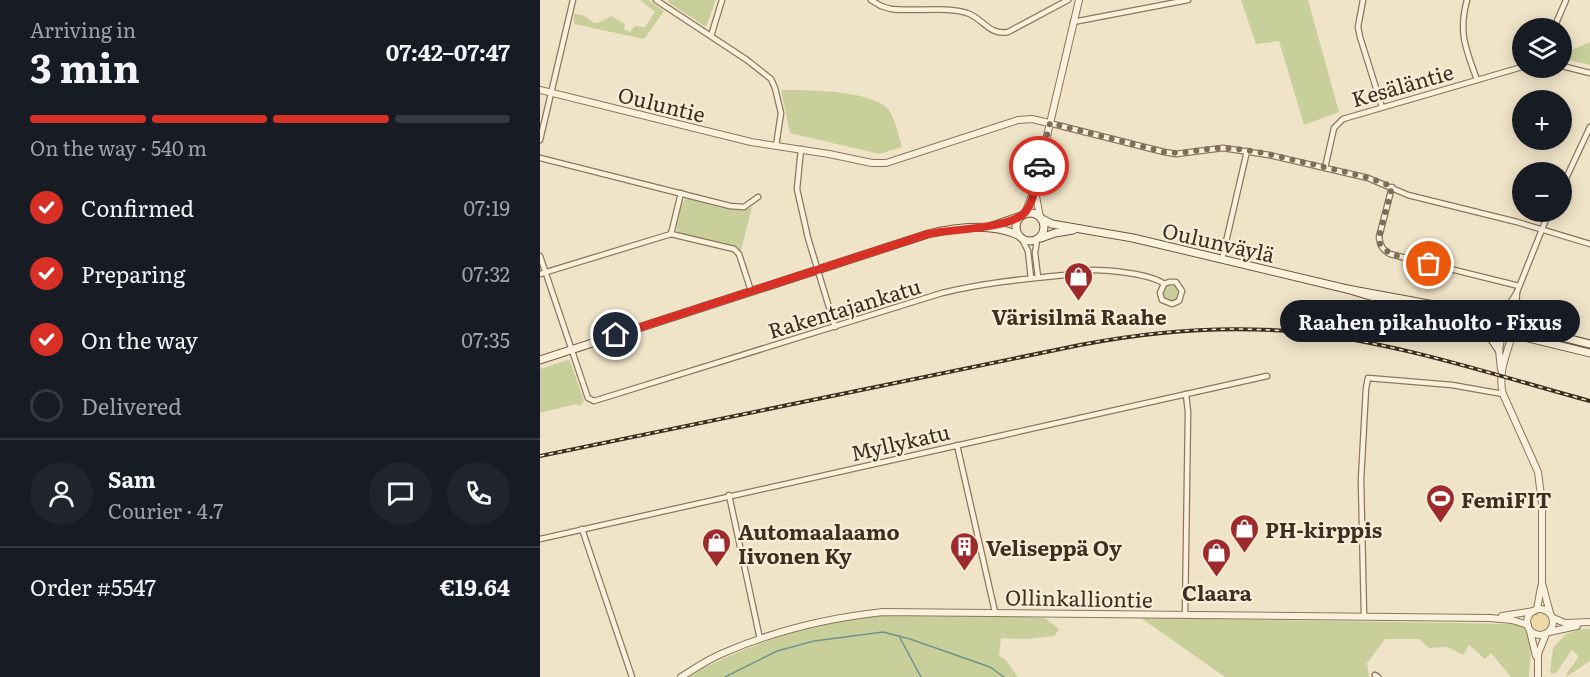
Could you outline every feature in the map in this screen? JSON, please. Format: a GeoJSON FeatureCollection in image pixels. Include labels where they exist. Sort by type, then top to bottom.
{"type":"FeatureCollection","features":[{"type":"Feature","properties":{"kind":"main road"},"geometry":{"type":"LineString","coordinates":[[540,360],[928,234],[956,229],[1005,229],[1029,242],[1038,239],[1045,228],[1041,218],[1031,213],[998,225],[981,228]]}},
{"type":"Feature","properties":{"kind":"main road"},"geometry":{"type":"LineString","coordinates":[[1020,237],[1016,228],[1023,215]]}},
{"type":"Feature","properties":{"kind":"main road","name":"Oulunväylä"},"geometry":{"type":"LineString","coordinates":[[1041,218],[1052,224],[1133,238],[1335,286],[1444,317],[1590,353]]}},
{"type":"Feature","properties":{"kind":"main road","name":"Oulunväylä"},"geometry":{"type":"LineString","coordinates":[[1038,239],[1055,233],[1082,230]]}},
{"type":"Feature","properties":{"kind":"main road","name":"Oulunväylä"},"geometry":{"type":"LineString","coordinates":[[1357,292],[1416,301],[1590,344]]}},
{"type":"Feature","properties":{"kind":"main road"},"geometry":{"type":"LineString","coordinates":[[1444,317],[1484,333],[1494,341],[1499,351]]}},
{"type":"Feature","properties":{"kind":"street"},"geometry":{"type":"LineString","coordinates":[[540,140],[573,0]]}},
{"type":"Feature","properties":{"kind":"street"},"geometry":{"type":"LineString","coordinates":[[656,0],[760,68],[773,83],[781,113],[776,146]]}},
{"type":"Feature","properties":{"kind":"street"},"geometry":{"type":"LineString","coordinates":[[711,36],[722,0]]}},
{"type":"Feature","properties":{"kind":"street"},"geometry":{"type":"LineString","coordinates":[[871,0],[891,9],[968,13],[995,33],[1001,34],[1068,0]]}},
{"type":"Feature","properties":{"kind":"street"},"geometry":{"type":"LineString","coordinates":[[1023,215],[1035,187],[1079,0]]}},
{"type":"Feature","properties":{"kind":"street"},"geometry":{"type":"LineString","coordinates":[[1073,21],[1188,0]]}},
{"type":"Feature","properties":{"kind":"street"},"geometry":{"type":"LineString","coordinates":[[1363,0],[1358,27],[1382,107]]}},
{"type":"Feature","properties":{"kind":"street"},"geometry":{"type":"LineString","coordinates":[[1467,0],[1463,15],[1462,35],[1477,80]]}},
{"type":"Feature","properties":{"kind":"street"},"geometry":{"type":"LineString","coordinates":[[1558,18],[1566,0]]}},
{"type":"Feature","properties":{"kind":"street"},"geometry":{"type":"LineString","coordinates":[[1572,68],[1590,73]]}},
{"type":"Feature","properties":{"kind":"street","name":"Kesäläntie"},"geometry":{"type":"LineString","coordinates":[[1325,168],[1337,123],[1343,119],[1512,70]]}},
{"type":"Feature","properties":{"kind":"street","name":"Ouluntie"},"geometry":{"type":"LineString","coordinates":[[540,90],[751,142],[879,164],[1018,120],[1032,119],[1050,123]]}},
{"type":"Feature","properties":{"kind":"street"},"geometry":{"type":"LineString","coordinates":[[1050,123],[1176,154],[1223,148],[1325,168],[1368,178],[1425,200],[1542,229],[1590,244]]}},
{"type":"Feature","properties":{"kind":"street"},"geometry":{"type":"LineString","coordinates":[[1572,166],[1590,127]]}},
{"type":"Feature","properties":{"kind":"street"},"geometry":{"type":"LineString","coordinates":[[801,150],[797,189],[808,238],[835,327]]}},
{"type":"Feature","properties":{"kind":"street"},"geometry":{"type":"LineString","coordinates":[[1222,259],[1247,151]]}},
{"type":"Feature","properties":{"kind":"street"},"geometry":{"type":"LineString","coordinates":[[540,158],[730,206],[744,207],[758,197]]}},
{"type":"Feature","properties":{"kind":"street"},"geometry":{"type":"LineString","coordinates":[[1035,187],[1041,218]]}},
{"type":"Feature","properties":{"kind":"street"},"geometry":{"type":"LineString","coordinates":[[1392,187],[1379,237],[1384,250],[1390,254],[1518,289]]}},
{"type":"Feature","properties":{"kind":"street"},"geometry":{"type":"LineString","coordinates":[[671,234],[681,193]]}},
{"type":"Feature","properties":{"kind":"street"},"geometry":{"type":"LineString","coordinates":[[1502,371],[1499,351],[1504,322],[1509,305],[1518,289],[1545,222]]}},
{"type":"Feature","properties":{"kind":"street"},"geometry":{"type":"LineString","coordinates":[[543,273],[671,234],[737,251],[751,291]]}},
{"type":"Feature","properties":{"kind":"street"},"geometry":{"type":"LineString","coordinates":[[1020,237],[1028,251],[1031,278]]}},
{"type":"Feature","properties":{"kind":"street"},"geometry":{"type":"LineString","coordinates":[[1038,239],[1035,253],[1038,277]]}},
{"type":"Feature","properties":{"kind":"street"},"geometry":{"type":"LineString","coordinates":[[540,256],[543,273],[571,350]]}},
{"type":"Feature","properties":{"kind":"street","name":"Rakentajankatu"},"geometry":{"type":"LineString","coordinates":[[571,350],[588,398],[594,401],[942,293],[996,281],[1073,274],[1092,270],[1152,278],[1164,284],[1173,281],[1179,285],[1182,295],[1179,301],[1172,304],[1162,300],[1160,293],[1164,284]]}},
{"type":"Feature","properties":{"kind":"street"},"geometry":{"type":"LineString","coordinates":[[1518,289],[1515,325],[1502,371],[1501,385],[1538,472],[1542,504],[1542,583],[1535,610],[1528,617],[1528,627],[1540,676]]}},
{"type":"Feature","properties":{"kind":"street","name":"Myllykatu"},"geometry":{"type":"LineString","coordinates":[[540,538],[1267,376]]}},
{"type":"Feature","properties":{"kind":"street"},"geometry":{"type":"LineString","coordinates":[[1364,616],[1361,480],[1368,378],[1452,386],[1503,394]]}},
{"type":"Feature","properties":{"kind":"street"},"geometry":{"type":"LineString","coordinates":[[1185,394],[1188,412],[1185,615]]}},
{"type":"Feature","properties":{"kind":"street"},"geometry":{"type":"LineString","coordinates":[[957,445],[995,612]]}},
{"type":"Feature","properties":{"kind":"street"},"geometry":{"type":"LineString","coordinates":[[729,495],[760,639]]}},
{"type":"Feature","properties":{"kind":"street"},"geometry":{"type":"LineString","coordinates":[[582,529],[632,677]]}},
{"type":"Feature","properties":{"kind":"street"},"geometry":{"type":"LineString","coordinates":[[1538,662],[1540,648],[1552,627],[1542,583]]}},
{"type":"Feature","properties":{"kind":"street"},"geometry":{"type":"LineString","coordinates":[[1535,610],[1545,610],[1565,623],[1586,623]]}},
{"type":"Feature","properties":{"kind":"street","name":"Ollinkalliontie"},"geometry":{"type":"LineString","coordinates":[[1490,618],[1535,610]]}},
{"type":"Feature","properties":{"kind":"street","name":"Ollinkalliontie"},"geometry":{"type":"LineString","coordinates":[[681,677],[720,655],[795,626],[862,614],[915,611],[1490,618],[1512,620],[1528,627]]}},
{"type":"Feature","properties":{"kind":"street"},"geometry":{"type":"LineString","coordinates":[[1528,627],[1538,635],[1586,623]]}},
{"type":"Feature","properties":{"kind":"green space"},"geometry":{"type":"Polygon","coordinates":[[[640,0],[648,0],[664,11],[644,39],[574,24],[574,14],[586,17],[594,23],[611,16],[625,24],[624,29],[630,32],[635,26],[645,27],[655,12],[640,0]]]}},
{"type":"Feature","properties":{"kind":"green space"},"geometry":{"type":"Polygon","coordinates":[[[669,0],[716,0],[706,27],[668,2],[669,0]]]}},
{"type":"Feature","properties":{"kind":"green space"},"geometry":{"type":"Polygon","coordinates":[[[1241,0],[1308,0],[1339,112],[1304,125],[1279,41],[1256,44],[1241,0]]]}},
{"type":"Feature","properties":{"kind":"green space"},"geometry":{"type":"Polygon","coordinates":[[[1590,42],[1590,65],[1572,60],[1572,50],[1590,42]]]}},
{"type":"Feature","properties":{"kind":"green space"},"geometry":{"type":"Polygon","coordinates":[[[781,90],[837,92],[878,102],[892,115],[902,147],[879,154],[790,133],[781,90]]]}},
{"type":"Feature","properties":{"kind":"green space"},"geometry":{"type":"Polygon","coordinates":[[[686,198],[729,209],[752,207],[741,251],[736,246],[678,233],[678,214],[686,198]]]}},
{"type":"Feature","properties":{"kind":"green space"},"geometry":{"type":"Polygon","coordinates":[[[1171,285],[1177,287],[1179,293],[1177,299],[1171,301],[1165,299],[1163,293],[1165,287],[1171,285]]]}},
{"type":"Feature","properties":{"kind":"green space"},"geometry":{"type":"Polygon","coordinates":[[[568,360],[584,401],[580,406],[576,404],[540,413],[540,369],[568,360]]]}},
{"type":"Feature","properties":{"kind":"green space"},"geometry":{"type":"Polygon","coordinates":[[[897,613],[1045,618],[1059,629],[1054,636],[1026,639],[1001,638],[999,656],[1005,659],[1018,677],[685,677],[736,653],[814,626],[897,613]]]}},
{"type":"Feature","properties":{"kind":"green space"},"geometry":{"type":"Polygon","coordinates":[[[1141,618],[1517,624],[1524,627],[1530,639],[1529,677],[1511,677],[1491,653],[1485,659],[1469,645],[1463,655],[1448,647],[1429,648],[1419,639],[1385,639],[1367,663],[1369,677],[1225,677],[1141,618]]]}},
{"type":"Feature","properties":{"kind":"green space"},"geometry":{"type":"Polygon","coordinates":[[[1581,629],[1590,629],[1590,661],[1566,677],[1578,656],[1572,650],[1556,673],[1552,674],[1550,672],[1553,648],[1566,634],[1581,629]]]}},
{"type":"Feature","properties":{"kind":"sand"},"geometry":{"type":"Polygon","coordinates":[[[1542,612],[1549,617],[1549,624],[1544,630],[1538,631],[1533,627],[1531,619],[1535,614],[1542,612]]]}},
{"type":"Feature","properties":{"kind":"waterway"},"geometry":{"type":"LineString","coordinates":[[725,677],[777,651],[814,641],[883,632],[990,667],[1004,677]]}},
{"type":"Feature","properties":{"kind":"waterway"},"geometry":{"type":"LineString","coordinates":[[899,636],[921,677]]}},
{"type":"Feature","properties":{"kind":"railway"},"geometry":{"type":"LineString","coordinates":[[540,456],[1080,345],[1134,336],[1215,329],[1298,332],[1372,343],[1445,360],[1590,401]]}},
{"type":"Feature","properties":{"kind":"way so far"},"geometry":{"type":"LineString","coordinates":[[1039,166],[1050,123],[1164,152],[1176,154],[1223,148],[1233,149],[1368,178],[1392,187],[1379,237],[1384,250],[1390,254],[1429,264]]}},
{"type":"Feature","properties":{"kind":"place","name":"Raahen pikahuolto - Fixus"},"geometry":{"type":"Point","coordinates":[1429,264]}},
{"type":"Feature","properties":{"kind":"place","name":"Värisilmä Raahe"},"geometry":{"type":"Point","coordinates":[1079,302]}},
{"type":"Feature","properties":{"kind":"place","name":"FemiFIT"},"geometry":{"type":"Point","coordinates":[1440,524]}},
{"type":"Feature","properties":{"kind":"place","name":"PH-kirppis"},"geometry":{"type":"Point","coordinates":[1244,554]}},
{"type":"Feature","properties":{"kind":"place","name":"Automaalaamo Iivonen Ky"},"geometry":{"type":"Point","coordinates":[717,568]}},
{"type":"Feature","properties":{"kind":"place","name":"Veliseppä Oy"},"geometry":{"type":"Point","coordinates":[965,572]}},
{"type":"Feature","properties":{"kind":"place","name":"Claara"},"geometry":{"type":"Point","coordinates":[1217,578]}},
{"type":"Feature","properties":{"kind":"route"},"geometry":{"type":"LineString","coordinates":[[616,335],[928,234],[998,225],[1021,216],[1025,214],[1030,205],[1039,166]]}}]}
